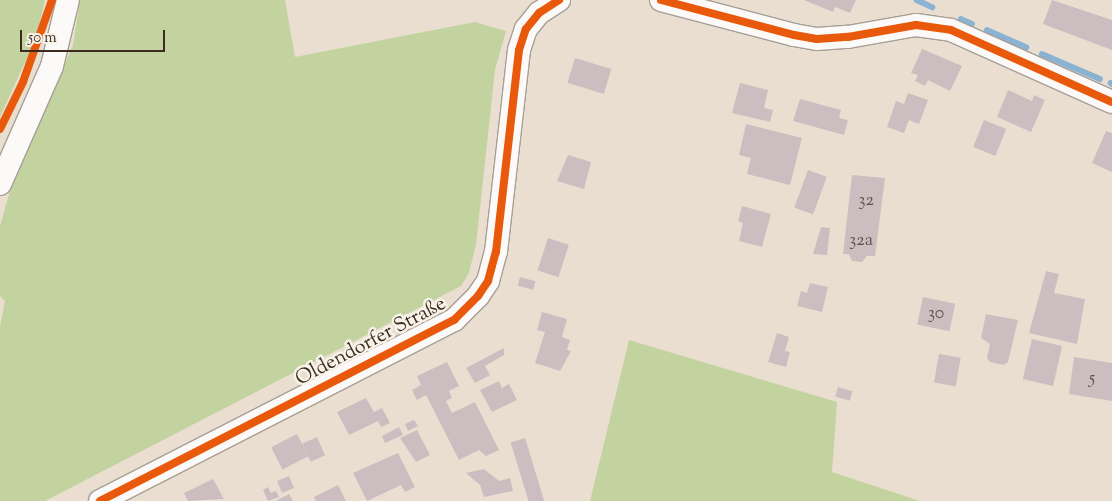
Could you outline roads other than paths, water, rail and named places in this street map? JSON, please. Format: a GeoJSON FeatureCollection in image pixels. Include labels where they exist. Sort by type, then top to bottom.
{"type":"FeatureCollection","features":[{"type":"Feature","properties":{"kind":"street"},"geometry":{"type":"LineString","coordinates":[[0,184],[52,66],[68,0]]}},
{"type":"Feature","properties":{"kind":"street","name":"Oldendorfer Straße"},"geometry":{"type":"LineString","coordinates":[[100,501],[454,320],[478,296],[488,281],[496,252],[518,50],[526,28],[539,13],[559,0]]}},
{"type":"Feature","properties":{"kind":"street"},"geometry":{"type":"LineString","coordinates":[[661,0],[794,35],[817,38],[848,37],[898,27],[942,28],[1112,102]]}},
{"type":"Feature","properties":{"kind":"waterway"},"geometry":{"type":"LineString","coordinates":[[917,0],[932,7]]}},
{"type":"Feature","properties":{"kind":"waterway"},"geometry":{"type":"LineString","coordinates":[[961,19],[972,24]]}},
{"type":"Feature","properties":{"kind":"waterway"},"geometry":{"type":"LineString","coordinates":[[987,30],[1026,47]]}},
{"type":"Feature","properties":{"kind":"waterway"},"geometry":{"type":"LineString","coordinates":[[1042,54],[1100,79]]}}]}
